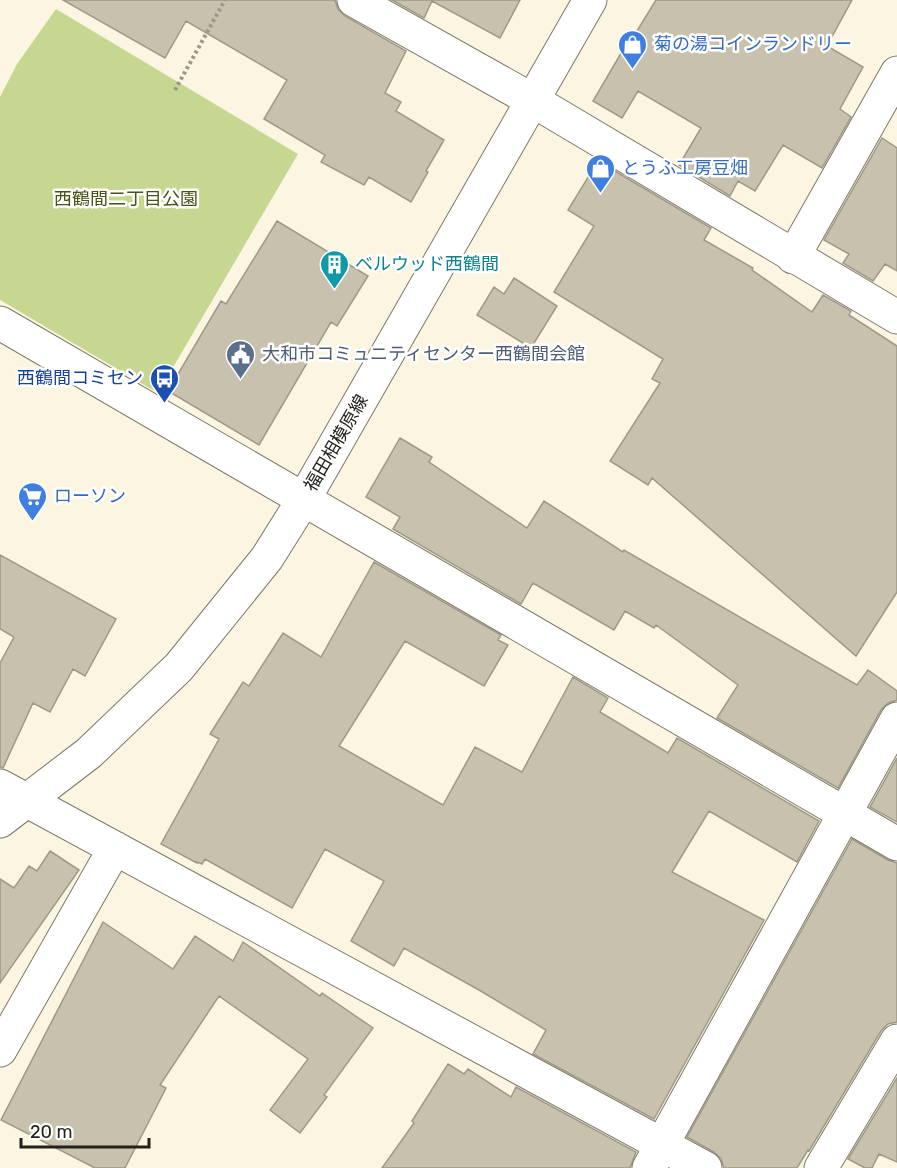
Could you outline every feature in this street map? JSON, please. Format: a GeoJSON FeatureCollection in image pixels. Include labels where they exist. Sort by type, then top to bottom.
{"type":"FeatureCollection","features":[{"type":"Feature","properties":{"kind":"street"},"geometry":{"type":"LineString","coordinates":[[354,0],[532,100],[897,317]]}},
{"type":"Feature","properties":{"kind":"street","name":"福田相模原線"},"geometry":{"type":"LineString","coordinates":[[0,821],[14,794],[88,753],[179,667],[267,558],[304,499],[590,0]]}},
{"type":"Feature","properties":{"kind":"street"},"geometry":{"type":"LineString","coordinates":[[793,257],[897,73]]}},
{"type":"Feature","properties":{"kind":"street"},"geometry":{"type":"LineString","coordinates":[[0,323],[897,844]]}},
{"type":"Feature","properties":{"kind":"street"},"geometry":{"type":"LineString","coordinates":[[656,1156],[897,718]]}},
{"type":"Feature","properties":{"kind":"street"},"geometry":{"type":"LineString","coordinates":[[14,794],[115,848],[656,1156],[705,1168]]}},
{"type":"Feature","properties":{"kind":"street"},"geometry":{"type":"LineString","coordinates":[[0,1050],[115,848]]}},
{"type":"Feature","properties":{"kind":"street"},"geometry":{"type":"LineString","coordinates":[[821,1168],[897,1041]]}},
{"type":"Feature","properties":{"kind":"path"},"geometry":{"type":"LineString","coordinates":[[175,90],[225,0]]}},
{"type":"Feature","properties":{"kind":"green space","name":"西鶴間二丁目公園"},"geometry":{"type":"Polygon","coordinates":[[[56,9],[298,154],[158,393],[0,300],[0,97],[17,64],[56,9]]]}},
{"type":"Feature","properties":{"kind":"building"},"geometry":{"type":"Polygon","coordinates":[[[63,0],[335,0],[338,9],[345,16],[406,51],[385,93],[401,102],[396,111],[444,140],[411,202],[369,177],[364,185],[321,162],[325,155],[264,119],[287,80],[186,21],[165,58],[63,0]]]}},
{"type":"Feature","properties":{"kind":"building"},"geometry":{"type":"Polygon","coordinates":[[[392,0],[520,0],[500,38],[432,1],[424,18],[392,0]]]}},
{"type":"Feature","properties":{"kind":"building"},"geometry":{"type":"Polygon","coordinates":[[[656,0],[852,0],[827,46],[863,67],[840,109],[851,117],[822,168],[783,145],[755,191],[738,181],[730,196],[679,165],[701,128],[638,91],[622,118],[593,101],[627,43],[629,44],[656,0]]]}},
{"type":"Feature","properties":{"kind":"building"},"geometry":{"type":"Polygon","coordinates":[[[882,138],[897,148],[897,271],[885,264],[873,281],[843,263],[849,254],[824,240],[882,138]]]}},
{"type":"Feature","properties":{"kind":"building"},"geometry":{"type":"Polygon","coordinates":[[[598,161],[711,228],[704,240],[753,268],[752,270],[812,312],[823,295],[851,311],[849,315],[897,346],[897,592],[856,656],[652,478],[648,485],[610,461],[660,383],[652,379],[663,359],[554,292],[594,226],[568,210],[598,161]]]}},
{"type":"Feature","properties":{"kind":"building"},"geometry":{"type":"Polygon","coordinates":[[[277,221],[368,276],[337,326],[331,322],[259,445],[168,391],[221,301],[226,304],[277,221]]]}},
{"type":"Feature","properties":{"kind":"building"},"geometry":{"type":"Polygon","coordinates":[[[514,278],[557,306],[531,348],[477,315],[494,287],[504,294],[514,278]]]}},
{"type":"Feature","properties":{"kind":"building"},"geometry":{"type":"Polygon","coordinates":[[[400,438],[432,457],[429,462],[527,528],[544,501],[623,552],[624,550],[857,685],[868,670],[897,691],[897,700],[888,703],[881,710],[838,788],[717,718],[738,685],[656,625],[654,628],[625,611],[614,630],[533,583],[521,604],[393,529],[400,517],[366,497],[400,438]]]}},
{"type":"Feature","properties":{"kind":"building"},"geometry":{"type":"Polygon","coordinates":[[[0,555],[116,619],[85,676],[73,669],[50,712],[33,703],[3,768],[0,767],[0,663],[14,637],[0,629],[0,555]]]}},
{"type":"Feature","properties":{"kind":"building"},"geometry":{"type":"Polygon","coordinates":[[[374,562],[501,635],[498,640],[508,645],[484,686],[405,641],[339,746],[443,805],[475,747],[522,772],[573,677],[608,698],[600,712],[668,753],[677,738],[819,821],[797,862],[709,811],[672,872],[764,920],[654,1119],[533,1054],[546,1030],[479,990],[404,948],[394,966],[351,941],[384,881],[325,849],[292,908],[205,859],[202,864],[197,863],[161,844],[219,739],[210,734],[243,682],[249,686],[283,633],[321,657],[374,562]]]}},
{"type":"Feature","properties":{"kind":"building"},"geometry":{"type":"Polygon","coordinates":[[[897,758],[897,822],[870,807],[897,758]]]}},
{"type":"Feature","properties":{"kind":"building"},"geometry":{"type":"Polygon","coordinates":[[[852,839],[897,863],[897,1022],[888,1024],[881,1031],[797,1168],[724,1168],[721,1159],[714,1152],[687,1137],[852,839]]]}},
{"type":"Feature","properties":{"kind":"building"},"geometry":{"type":"Polygon","coordinates":[[[50,851],[79,870],[0,983],[0,879],[14,888],[29,866],[37,871],[50,851]]]}},
{"type":"Feature","properties":{"kind":"building"},"geometry":{"type":"Polygon","coordinates":[[[103,922],[173,969],[195,936],[233,961],[243,942],[320,996],[322,993],[373,1028],[324,1095],[327,1097],[300,1133],[270,1110],[308,1059],[219,996],[160,1085],[166,1088],[125,1168],[95,1168],[1,1120],[103,922]]]}},
{"type":"Feature","properties":{"kind":"building"},"geometry":{"type":"Polygon","coordinates":[[[448,1064],[464,1074],[468,1069],[511,1097],[516,1087],[636,1152],[630,1168],[382,1168],[414,1123],[412,1121],[448,1064]]]}},
{"type":"Feature","properties":{"kind":"building"},"geometry":{"type":"Polygon","coordinates":[[[897,1078],[897,1162],[879,1154],[872,1168],[865,1168],[848,1159],[897,1078]]]}},
{"type":"Feature","properties":{"kind":"place","name":"菊の湯コインランドリー"},"geometry":{"type":"Point","coordinates":[633,70]}},
{"type":"Feature","properties":{"kind":"place","name":"とうふ工房豆畑"},"geometry":{"type":"Point","coordinates":[601,194]}},
{"type":"Feature","properties":{"kind":"place","name":"ベルウッド西鶴間"},"geometry":{"type":"Point","coordinates":[334,290]}},
{"type":"Feature","properties":{"kind":"place","name":"大和市コミュニティセンター西鶴間会館"},"geometry":{"type":"Point","coordinates":[241,380]}},
{"type":"Feature","properties":{"kind":"place","name":"西鶴間コミセン"},"geometry":{"type":"Point","coordinates":[164,404]}},
{"type":"Feature","properties":{"kind":"place","name":"ローソン"},"geometry":{"type":"Point","coordinates":[33,522]}}]}
